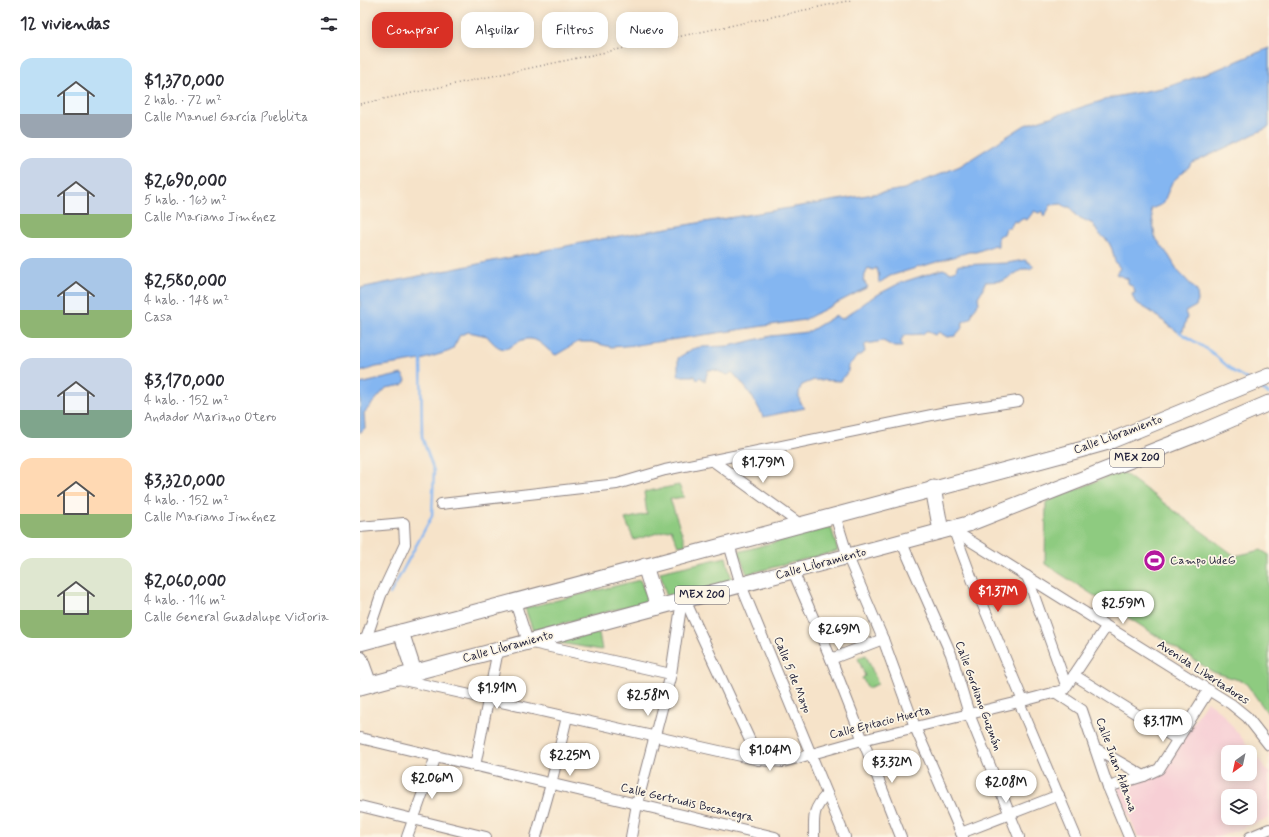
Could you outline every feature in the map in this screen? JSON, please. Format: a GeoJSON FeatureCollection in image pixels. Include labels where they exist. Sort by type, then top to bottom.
{"type":"FeatureCollection","features":[{"type":"Feature","properties":{"kind":"highway","name":"Calle Libramiento"},"geometry":{"type":"LineString","coordinates":[[363,642],[1108,442],[1269,376]]}},
{"type":"Feature","properties":{"kind":"highway","name":"Calle Libramiento"},"geometry":{"type":"LineString","coordinates":[[364,686],[393,677],[949,530],[968,524],[1197,434],[1269,403]]}},
{"type":"Feature","properties":{"kind":"highway"},"geometry":{"type":"LineString","coordinates":[[934,488],[949,530]]}},
{"type":"Feature","properties":{"kind":"highway"},"geometry":{"type":"LineString","coordinates":[[645,566],[658,607]]}},
{"type":"Feature","properties":{"kind":"highway"},"geometry":{"type":"LineString","coordinates":[[401,632],[414,672]]}},
{"type":"Feature","properties":{"kind":"highway"},"geometry":{"type":"LineString","coordinates":[[360,659],[364,686]]}},
{"type":"Feature","properties":{"kind":"street"},"geometry":{"type":"LineString","coordinates":[[441,504],[618,484],[665,470],[951,411],[1018,401]]}},
{"type":"Feature","properties":{"kind":"street"},"geometry":{"type":"LineString","coordinates":[[713,461],[800,524]]}},
{"type":"Feature","properties":{"kind":"street"},"geometry":{"type":"LineString","coordinates":[[835,515],[848,557],[883,639],[915,727],[962,835],[1059,795]]}},
{"type":"Feature","properties":{"kind":"street"},"geometry":{"type":"LineString","coordinates":[[360,527],[404,522],[405,544],[381,595],[363,642]]}},
{"type":"Feature","properties":{"kind":"street"},"geometry":{"type":"LineString","coordinates":[[949,530],[1076,837]]}},
{"type":"Feature","properties":{"kind":"street","name":"Avenida Libertadores"},"geometry":{"type":"LineString","coordinates":[[949,530],[1027,576],[1106,627],[1231,704],[1247,717],[1269,745]]}},
{"type":"Feature","properties":{"kind":"street","name":"Calle Gordiano Guzmán"},"geometry":{"type":"LineString","coordinates":[[902,543],[951,654],[969,714],[1019,837]]}},
{"type":"Feature","properties":{"kind":"street","name":"Calle 5 de Mayo"},"geometry":{"type":"LineString","coordinates":[[729,544],[741,585],[845,837]]}},
{"type":"Feature","properties":{"kind":"street"},"geometry":{"type":"LineString","coordinates":[[793,571],[831,659],[901,837]]}},
{"type":"Feature","properties":{"kind":"street"},"geometry":{"type":"LineString","coordinates":[[1027,576],[1066,685]]}},
{"type":"Feature","properties":{"kind":"street"},"geometry":{"type":"LineString","coordinates":[[631,837],[637,804],[671,674],[684,600]]}},
{"type":"Feature","properties":{"kind":"street"},"geometry":{"type":"LineString","coordinates":[[684,600],[758,760]]}},
{"type":"Feature","properties":{"kind":"street"},"geometry":{"type":"LineString","coordinates":[[515,602],[528,642],[671,674]]}},
{"type":"Feature","properties":{"kind":"street","name":"Calle Epitacio Huerta"},"geometry":{"type":"LineString","coordinates":[[393,677],[758,760],[783,762],[862,740],[1021,702],[1064,690],[1106,627]]}},
{"type":"Feature","properties":{"kind":"street"},"geometry":{"type":"LineString","coordinates":[[831,659],[883,639]]}},
{"type":"Feature","properties":{"kind":"street"},"geometry":{"type":"LineString","coordinates":[[475,766],[498,650]]}},
{"type":"Feature","properties":{"kind":"street"},"geometry":{"type":"LineString","coordinates":[[1074,674],[1178,740]]}},
{"type":"Feature","properties":{"kind":"street"},"geometry":{"type":"LineString","coordinates":[[1108,787],[1144,776],[1159,769],[1209,690]]}},
{"type":"Feature","properties":{"kind":"street","name":"Calle Juan Aldama"},"geometry":{"type":"LineString","coordinates":[[1055,692],[1082,710],[1108,787],[1129,837]]}},
{"type":"Feature","properties":{"kind":"street"},"geometry":{"type":"LineString","coordinates":[[536,837],[551,784],[567,717]]}},
{"type":"Feature","properties":{"kind":"street","name":"Calle Gertrudis Bocanegra"},"geometry":{"type":"LineString","coordinates":[[360,738],[775,837]]}},
{"type":"Feature","properties":{"kind":"street"},"geometry":{"type":"LineString","coordinates":[[1094,748],[1144,776]]}},
{"type":"Feature","properties":{"kind":"street"},"geometry":{"type":"LineString","coordinates":[[408,837],[436,756]]}},
{"type":"Feature","properties":{"kind":"street"},"geometry":{"type":"LineString","coordinates":[[814,837],[814,812],[817,805],[827,794]]}},
{"type":"Feature","properties":{"kind":"street"},"geometry":{"type":"LineString","coordinates":[[360,806],[414,818],[486,837]]}},
{"type":"Feature","properties":{"kind":"street"},"geometry":{"type":"LineString","coordinates":[[1250,837],[1269,829]]}},
{"type":"Feature","properties":{"kind":"path"},"geometry":{"type":"LineString","coordinates":[[360,104],[852,0]]}},
{"type":"Feature","properties":{"kind":"shaded area"},"geometry":{"type":"Polygon","coordinates":[[[1207,701],[1221,712],[1247,745],[1221,745],[1221,781],[1257,781],[1257,757],[1269,772],[1269,818],[1257,823],[1257,789],[1221,789],[1221,825],[1251,825],[1219,837],[1138,837],[1117,787],[1162,772],[1207,701]]]}},
{"type":"Feature","properties":{"kind":"green space"},"geometry":{"type":"Polygon","coordinates":[[[1121,471],[1235,556],[1261,550],[1269,555],[1269,715],[1245,682],[1213,672],[1045,564],[1046,502],[1121,471]]]}},
{"type":"Feature","properties":{"kind":"green space"},"geometry":{"type":"Polygon","coordinates":[[[679,485],[684,497],[670,499],[686,545],[678,546],[671,529],[634,540],[625,519],[647,514],[644,492],[679,485]]]}},
{"type":"Feature","properties":{"kind":"green space"},"geometry":{"type":"Polygon","coordinates":[[[831,527],[838,551],[747,574],[738,552],[831,527]]]}},
{"type":"Feature","properties":{"kind":"green space"},"geometry":{"type":"Polygon","coordinates":[[[726,557],[732,581],[667,598],[660,572],[726,557]]]}},
{"type":"Feature","properties":{"kind":"green space"},"geometry":{"type":"Polygon","coordinates":[[[640,580],[649,601],[533,631],[525,608],[640,580]]]}},
{"type":"Feature","properties":{"kind":"green space"},"geometry":{"type":"Polygon","coordinates":[[[599,633],[602,650],[554,642],[599,633]]]}},
{"type":"Feature","properties":{"kind":"green space"},"geometry":{"type":"Polygon","coordinates":[[[866,655],[878,684],[868,688],[862,678],[865,676],[858,658],[866,655]]]}},
{"type":"Feature","properties":{"kind":"water"},"geometry":{"type":"Polygon","coordinates":[[[1269,48],[1269,127],[1193,163],[1172,182],[1163,204],[1151,209],[1155,237],[1178,271],[1197,291],[1198,301],[1196,306],[1185,312],[1187,317],[1183,331],[1179,333],[1150,311],[1135,302],[1132,294],[1135,293],[1134,288],[1128,283],[1128,279],[1116,274],[1120,268],[1115,262],[1112,249],[1108,241],[1098,233],[1093,224],[1076,216],[1070,207],[1065,207],[1062,204],[1051,205],[1044,217],[1042,211],[1039,213],[1034,211],[1027,220],[1022,218],[1017,222],[1014,221],[1010,228],[1006,228],[1004,234],[998,236],[998,247],[995,245],[976,252],[969,252],[920,267],[918,266],[916,268],[890,276],[879,283],[876,268],[873,270],[868,268],[863,280],[868,287],[804,320],[637,345],[611,347],[591,342],[578,342],[556,355],[535,340],[524,339],[505,349],[494,344],[487,336],[469,332],[460,335],[452,350],[447,352],[421,360],[376,367],[360,372],[360,288],[601,239],[904,189],[960,166],[1025,125],[1114,97],[1167,87],[1216,70],[1269,48]]]}},
{"type":"Feature","properties":{"kind":"water"},"geometry":{"type":"Polygon","coordinates":[[[1025,260],[1034,266],[1030,269],[1023,269],[1003,281],[985,282],[978,297],[979,303],[973,311],[971,318],[963,322],[962,328],[955,336],[947,337],[939,332],[935,335],[926,331],[923,334],[905,335],[901,340],[902,347],[894,347],[883,341],[866,344],[864,346],[865,352],[858,356],[848,366],[848,371],[841,381],[814,380],[802,385],[799,391],[799,397],[805,408],[763,417],[750,393],[732,372],[728,375],[715,370],[708,370],[705,381],[700,377],[697,380],[695,376],[678,376],[678,358],[692,349],[700,347],[729,346],[771,336],[808,332],[835,316],[842,319],[873,297],[900,283],[943,269],[950,272],[956,270],[957,266],[960,265],[1007,263],[1025,260]]]}},
{"type":"Feature","properties":{"kind":"water"},"geometry":{"type":"Polygon","coordinates":[[[402,374],[406,380],[403,385],[386,388],[364,413],[365,428],[360,433],[360,384],[402,374]]]}},
{"type":"Feature","properties":{"kind":"waterway"},"geometry":{"type":"LineString","coordinates":[[1179,332],[1210,351],[1233,371],[1247,379]]}},
{"type":"Feature","properties":{"kind":"waterway"},"geometry":{"type":"LineString","coordinates":[[390,594],[432,516],[434,471],[422,437],[421,357]]}},
{"type":"Feature","properties":{"kind":"waterway"},"geometry":{"type":"LineString","coordinates":[[1258,386],[1269,394]]}},
{"type":"Feature","properties":{"kind":"place","name":"Campo UdeG"},"geometry":{"type":"Point","coordinates":[1155,561]}}]}
